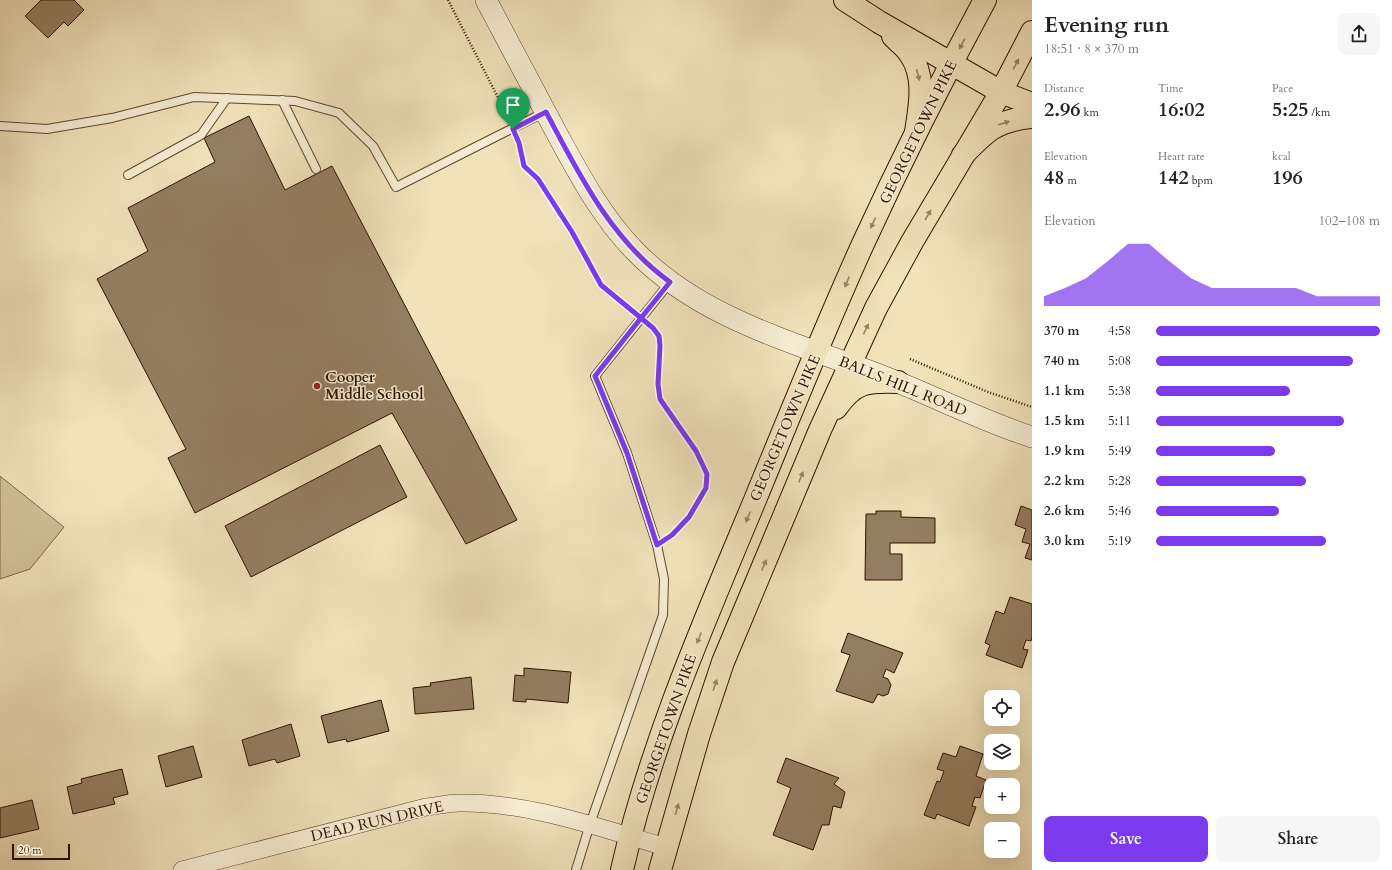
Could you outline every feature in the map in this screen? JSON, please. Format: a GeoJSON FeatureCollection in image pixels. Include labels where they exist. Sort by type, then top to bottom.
{"type":"FeatureCollection","features":[{"type":"Feature","properties":{"kind":"main road"},"geometry":{"type":"LineString","coordinates":[[845,0],[879,22],[1001,92],[1032,104]]}},
{"type":"Feature","properties":{"kind":"main road","name":"GEORGETOWN PIKE"},"geometry":{"type":"LineString","coordinates":[[622,870],[629,836],[667,719],[728,564],[816,352],[862,246],[916,132],[982,4]]}},
{"type":"Feature","properties":{"kind":"main road"},"geometry":{"type":"LineString","coordinates":[[879,22],[910,54],[920,76],[921,100],[916,132]]}},
{"type":"Feature","properties":{"kind":"main road"},"geometry":{"type":"LineString","coordinates":[[660,870],[699,734],[723,662],[849,364],[901,262],[1001,92],[1031,34]]}},
{"type":"Feature","properties":{"kind":"main road"},"geometry":{"type":"LineString","coordinates":[[963,155],[986,132],[1001,123],[1032,117]]}},
{"type":"Feature","properties":{"kind":"main road"},"geometry":{"type":"LineString","coordinates":[[820,430],[846,394],[853,388],[866,382],[898,382]]}},
{"type":"Feature","properties":{"kind":"street","name":"BALLS HILL ROAD"},"geometry":{"type":"LineString","coordinates":[[486,0],[586,187],[612,225],[634,250],[670,282],[696,300],[727,315],[816,352],[898,382],[1032,438]]}},
{"type":"Feature","properties":{"kind":"street","name":"DEAD RUN DRIVE"},"geometry":{"type":"LineString","coordinates":[[182,870],[426,807],[452,804],[494,805],[533,810],[590,824],[666,847]]}},
{"type":"Feature","properties":{"kind":"lane"},"geometry":{"type":"LineString","coordinates":[[0,126],[47,129],[112,118],[194,97],[295,101],[340,113],[373,146],[396,187],[546,112]]}},
{"type":"Feature","properties":{"kind":"lane"},"geometry":{"type":"LineString","coordinates":[[128,175],[201,135],[227,98]]}},
{"type":"Feature","properties":{"kind":"lane"},"geometry":{"type":"LineString","coordinates":[[282,100],[316,169]]}},
{"type":"Feature","properties":{"kind":"lane"},"geometry":{"type":"LineString","coordinates":[[576,870],[590,824],[662,614],[664,579],[657,545],[627,453],[595,376],[670,282]]}},
{"type":"Feature","properties":{"kind":"path"},"geometry":{"type":"LineString","coordinates":[[448,0],[502,104],[519,143],[524,166],[538,179],[572,232],[601,285],[653,328],[659,336],[660,346],[658,384],[660,399],[696,451],[707,474],[706,488],[689,517],[672,535],[657,545]]}},
{"type":"Feature","properties":{"kind":"path"},"geometry":{"type":"LineString","coordinates":[[910,359],[988,392],[1032,407]]}},
{"type":"Feature","properties":{"kind":"shaded area"},"geometry":{"type":"Polygon","coordinates":[[[0,476],[64,527],[30,569],[0,579],[0,476]]]}},
{"type":"Feature","properties":{"kind":"building"},"geometry":{"type":"Polygon","coordinates":[[[41,0],[74,0],[84,10],[68,26],[64,22],[48,38],[25,16],[41,0]]]}},
{"type":"Feature","properties":{"kind":"building"},"geometry":{"type":"Polygon","coordinates":[[[249,116],[285,190],[332,166],[517,520],[466,544],[392,413],[195,513],[168,458],[186,449],[97,279],[148,251],[128,208],[215,162],[204,138],[249,116]]]}},
{"type":"Feature","properties":{"kind":"building"},"geometry":{"type":"Polygon","coordinates":[[[380,445],[407,497],[251,577],[225,526],[380,445]]]}},
{"type":"Feature","properties":{"kind":"building"},"geometry":{"type":"Polygon","coordinates":[[[1021,506],[1032,510],[1032,560],[1025,558],[1030,544],[1022,542],[1026,529],[1015,525],[1021,506]]]}},
{"type":"Feature","properties":{"kind":"building"},"geometry":{"type":"Polygon","coordinates":[[[876,511],[901,511],[901,517],[935,518],[935,543],[890,543],[890,554],[902,554],[902,580],[865,580],[866,514],[876,514],[876,511]]]}},
{"type":"Feature","properties":{"kind":"building"},"geometry":{"type":"Polygon","coordinates":[[[1010,597],[1032,604],[1032,637],[1031,641],[1026,640],[1023,649],[1028,650],[1022,668],[986,655],[990,645],[985,643],[996,611],[1004,614],[1010,597]]]}},
{"type":"Feature","properties":{"kind":"building"},"geometry":{"type":"Polygon","coordinates":[[[848,633],[903,653],[894,673],[886,669],[883,677],[888,679],[891,685],[888,694],[883,696],[878,694],[873,703],[836,691],[850,655],[841,652],[848,633]]]}},
{"type":"Feature","properties":{"kind":"building"},"geometry":{"type":"Polygon","coordinates":[[[524,668],[571,672],[568,703],[526,699],[526,702],[513,701],[515,675],[524,676],[524,668]]]}},
{"type":"Feature","properties":{"kind":"building"},"geometry":{"type":"Polygon","coordinates":[[[471,677],[474,709],[415,714],[413,688],[431,686],[430,683],[471,677]]]}},
{"type":"Feature","properties":{"kind":"building"},"geometry":{"type":"Polygon","coordinates":[[[381,700],[389,731],[347,742],[346,739],[328,743],[321,716],[381,700]]]}},
{"type":"Feature","properties":{"kind":"building"},"geometry":{"type":"Polygon","coordinates":[[[291,724],[300,756],[277,763],[275,759],[249,766],[242,740],[291,724]]]}},
{"type":"Feature","properties":{"kind":"building"},"geometry":{"type":"Polygon","coordinates":[[[193,746],[202,777],[166,787],[158,756],[193,746]]]}},
{"type":"Feature","properties":{"kind":"building"},"geometry":{"type":"Polygon","coordinates":[[[960,746],[983,754],[976,776],[984,779],[984,786],[980,798],[975,797],[972,806],[976,807],[969,826],[937,814],[935,819],[924,815],[937,781],[940,782],[944,771],[937,769],[943,753],[956,757],[960,746]]]}},
{"type":"Feature","properties":{"kind":"building"},"geometry":{"type":"Polygon","coordinates":[[[786,758],[839,778],[834,784],[845,792],[841,808],[833,806],[829,825],[822,825],[813,850],[773,835],[791,788],[777,782],[786,758]]]}},
{"type":"Feature","properties":{"kind":"building"},"geometry":{"type":"Polygon","coordinates":[[[122,769],[128,794],[113,798],[115,804],[73,814],[67,787],[82,783],[81,779],[122,769]]]}},
{"type":"Feature","properties":{"kind":"building"},"geometry":{"type":"Polygon","coordinates":[[[32,800],[39,829],[0,838],[0,808],[32,800]]]}},
{"type":"Feature","properties":{"kind":"place","name":"Cooper Middle School"},"geometry":{"type":"Point","coordinates":[317,386]}},
{"type":"Feature","properties":{"kind":"route"},"geometry":{"type":"LineString","coordinates":[[513,129],[519,143],[524,166],[538,179],[572,232],[601,285],[641,318],[595,376],[627,453],[644,501],[657,545],[672,535],[689,517],[706,488],[707,474],[696,451],[660,399],[658,384],[660,346],[659,336],[653,328],[641,318],[670,282],[634,250],[612,225],[586,187],[546,112],[513,129]]}}]}
